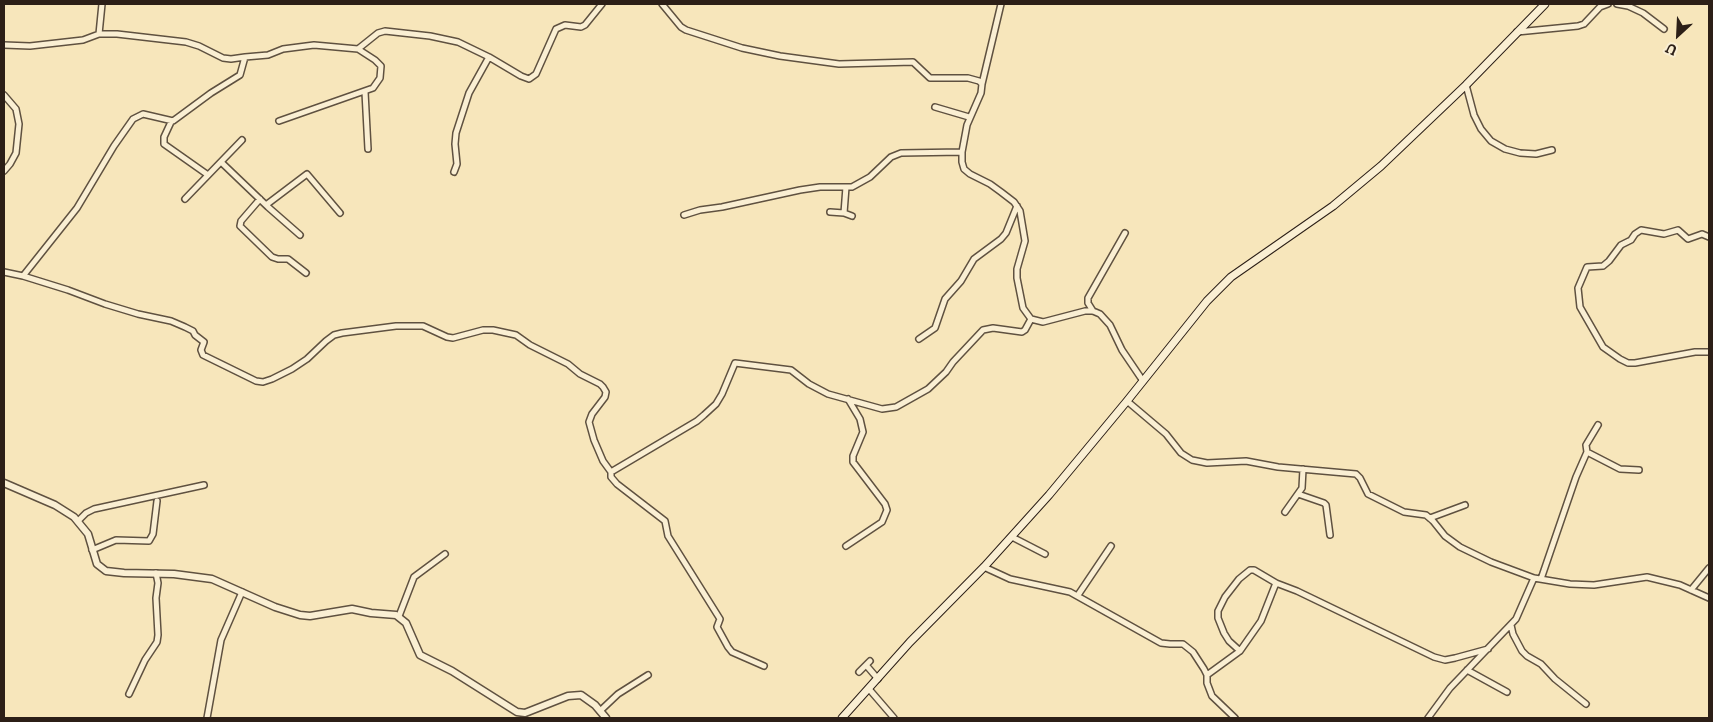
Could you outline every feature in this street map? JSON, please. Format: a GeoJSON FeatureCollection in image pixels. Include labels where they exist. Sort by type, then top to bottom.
{"type":"FeatureCollection","features":[{"type":"Feature","properties":{"kind":"main road"},"geometry":{"type":"LineString","coordinates":[[842,718],[910,642],[1012,537],[1117,414],[1207,301],[1231,277],[1339,201],[1381,166],[1466,85],[1545,4]]}},
{"type":"Feature","properties":{"kind":"street"},"geometry":{"type":"LineString","coordinates":[[99,34],[102,4]]}},
{"type":"Feature","properties":{"kind":"street"},"geometry":{"type":"LineString","coordinates":[[358,49],[378,33],[385,31],[447,39],[468,46],[521,76],[529,78],[536,74],[556,29],[565,25],[581,27],[585,25],[602,4]]}},
{"type":"Feature","properties":{"kind":"street"},"geometry":{"type":"LineString","coordinates":[[662,4],[681,27],[686,30],[742,48],[780,56],[839,64],[859,65],[913,62],[930,78],[974,79],[982,84]]}},
{"type":"Feature","properties":{"kind":"street"},"geometry":{"type":"LineString","coordinates":[[1001,4],[979,99],[969,117],[962,152],[964,169],[996,188],[1017,206],[1022,220],[1025,241],[1017,269],[1018,287],[1024,308],[1031,319],[1043,322],[1072,314],[1093,311],[1100,314],[1106,320],[1122,350],[1143,381]]}},
{"type":"Feature","properties":{"kind":"street"},"geometry":{"type":"LineString","coordinates":[[1517,32],[1578,26],[1584,24],[1600,7],[1608,4]]}},
{"type":"Feature","properties":{"kind":"street"},"geometry":{"type":"LineString","coordinates":[[1617,4],[1628,6],[1643,13],[1664,29]]}},
{"type":"Feature","properties":{"kind":"street"},"geometry":{"type":"LineString","coordinates":[[4,45],[30,46],[82,40],[99,34],[117,34],[178,41],[199,46],[218,56],[231,59],[268,55],[283,49],[314,45],[358,49],[381,66],[380,78],[373,88],[279,122]]}},
{"type":"Feature","properties":{"kind":"street"},"geometry":{"type":"LineString","coordinates":[[208,175],[164,144],[164,137],[171,122],[240,75],[245,57]]}},
{"type":"Feature","properties":{"kind":"street"},"geometry":{"type":"LineString","coordinates":[[454,172],[457,164],[454,144],[456,133],[469,93],[489,57]]}},
{"type":"Feature","properties":{"kind":"street"},"geometry":{"type":"LineString","coordinates":[[1466,85],[1474,115],[1481,130],[1491,141],[1505,149],[1520,153],[1536,154],[1552,150]]}},
{"type":"Feature","properties":{"kind":"street"},"geometry":{"type":"LineString","coordinates":[[365,92],[368,149]]}},
{"type":"Feature","properties":{"kind":"street"},"geometry":{"type":"LineString","coordinates":[[4,95],[16,109],[19,121],[16,153],[4,171]]}},
{"type":"Feature","properties":{"kind":"street"},"geometry":{"type":"LineString","coordinates":[[934,107],[969,117]]}},
{"type":"Feature","properties":{"kind":"street"},"geometry":{"type":"LineString","coordinates":[[23,276],[77,208],[114,146],[133,119],[143,114],[171,122]]}},
{"type":"Feature","properties":{"kind":"street"},"geometry":{"type":"LineString","coordinates":[[185,199],[242,140]]}},
{"type":"Feature","properties":{"kind":"street"},"geometry":{"type":"LineString","coordinates":[[684,215],[793,191],[820,187],[855,186],[870,177],[896,154],[939,151],[962,152]]}},
{"type":"Feature","properties":{"kind":"street"},"geometry":{"type":"LineString","coordinates":[[221,162],[266,206],[300,235]]}},
{"type":"Feature","properties":{"kind":"street"},"geometry":{"type":"LineString","coordinates":[[266,206],[307,174],[340,213]]}},
{"type":"Feature","properties":{"kind":"street"},"geometry":{"type":"LineString","coordinates":[[844,212],[846,187]]}},
{"type":"Feature","properties":{"kind":"street"},"geometry":{"type":"LineString","coordinates":[[260,200],[241,221],[240,226],[272,257],[288,259],[306,273]]}},
{"type":"Feature","properties":{"kind":"street"},"geometry":{"type":"LineString","coordinates":[[919,339],[934,328],[944,299],[961,281],[974,259],[994,245],[1006,233],[1017,206]]}},
{"type":"Feature","properties":{"kind":"street"},"geometry":{"type":"LineString","coordinates":[[830,212],[844,212],[852,216]]}},
{"type":"Feature","properties":{"kind":"street"},"geometry":{"type":"LineString","coordinates":[[1709,237],[1702,234],[1688,239],[1678,230],[1664,234],[1641,230],[1631,240],[1621,246],[1603,266],[1587,267],[1578,288],[1580,307],[1603,347],[1628,363],[1695,352],[1709,352]]}},
{"type":"Feature","properties":{"kind":"street"},"geometry":{"type":"LineString","coordinates":[[1093,311],[1088,303],[1088,298],[1125,233]]}},
{"type":"Feature","properties":{"kind":"street"},"geometry":{"type":"LineString","coordinates":[[4,272],[23,276],[105,304],[171,321],[185,327],[193,331],[204,342],[201,350],[203,355],[256,382],[272,379],[292,369],[307,359],[334,335],[342,333],[396,326],[422,326],[453,338],[483,330],[516,335],[530,346],[568,364],[580,374],[604,387],[605,397],[592,414],[589,422],[594,440],[603,461],[611,472],[611,477],[617,484],[664,521],[668,536],[720,619],[717,627],[732,652],[764,666]]}},
{"type":"Feature","properties":{"kind":"street"},"geometry":{"type":"LineString","coordinates":[[611,472],[704,415],[716,404],[722,394],[735,363],[791,370],[828,394],[882,409],[896,406],[928,389],[946,372],[983,330],[993,328],[1022,332],[1031,319]]}},
{"type":"Feature","properties":{"kind":"street"},"geometry":{"type":"LineString","coordinates":[[846,546],[882,522],[886,510],[885,504],[852,459],[863,432],[860,419],[848,399]]}},
{"type":"Feature","properties":{"kind":"street"},"geometry":{"type":"LineString","coordinates":[[1127,401],[1166,434],[1181,452],[1196,461],[1207,463],[1246,461],[1304,474],[1351,473],[1359,476],[1366,494],[1409,513],[1421,513],[1430,518],[1445,536],[1460,547],[1491,562],[1534,578],[1570,584],[1594,585],[1647,577],[1691,590],[1709,598]]}},
{"type":"Feature","properties":{"kind":"street"},"geometry":{"type":"LineString","coordinates":[[1541,579],[1576,477],[1588,452],[1586,445],[1598,425]]}},
{"type":"Feature","properties":{"kind":"street"},"geometry":{"type":"LineString","coordinates":[[1588,452],[1620,469],[1639,470]]}},
{"type":"Feature","properties":{"kind":"street"},"geometry":{"type":"LineString","coordinates":[[1285,512],[1302,488],[1304,474]]}},
{"type":"Feature","properties":{"kind":"street"},"geometry":{"type":"LineString","coordinates":[[4,483],[56,505],[78,521],[88,534],[97,564],[106,571],[183,574],[212,579],[275,607],[300,615],[310,616],[352,609],[399,616],[406,623],[420,655],[452,671],[517,712],[524,712],[574,695],[581,695],[588,698],[606,718]]}},
{"type":"Feature","properties":{"kind":"street"},"geometry":{"type":"LineString","coordinates":[[78,521],[86,513],[94,509],[204,485]]}},
{"type":"Feature","properties":{"kind":"street"},"geometry":{"type":"LineString","coordinates":[[1298,494],[1326,505],[1330,535]]}},
{"type":"Feature","properties":{"kind":"street"},"geometry":{"type":"LineString","coordinates":[[92,550],[119,540],[149,541],[153,534],[157,502]]}},
{"type":"Feature","properties":{"kind":"street"},"geometry":{"type":"LineString","coordinates":[[1430,518],[1465,505]]}},
{"type":"Feature","properties":{"kind":"street"},"geometry":{"type":"LineString","coordinates":[[1012,537],[1045,554]]}},
{"type":"Feature","properties":{"kind":"street"},"geometry":{"type":"LineString","coordinates":[[1078,595],[1111,546]]}},
{"type":"Feature","properties":{"kind":"street"},"geometry":{"type":"LineString","coordinates":[[399,616],[414,577],[445,554]]}},
{"type":"Feature","properties":{"kind":"street"},"geometry":{"type":"LineString","coordinates":[[984,567],[1010,579],[1062,589],[1078,595],[1157,641],[1183,644],[1193,652],[1207,675],[1207,683],[1212,696],[1236,718]]}},
{"type":"Feature","properties":{"kind":"street"},"geometry":{"type":"LineString","coordinates":[[1691,590],[1709,568]]}},
{"type":"Feature","properties":{"kind":"street"},"geometry":{"type":"LineString","coordinates":[[1240,650],[1229,641],[1218,618],[1218,611],[1239,579],[1250,570],[1254,570],[1276,583],[1434,657],[1445,660],[1488,649]]}},
{"type":"Feature","properties":{"kind":"street"},"geometry":{"type":"LineString","coordinates":[[129,694],[145,660],[157,642],[156,598],[158,583],[156,573]]}},
{"type":"Feature","properties":{"kind":"street"},"geometry":{"type":"LineString","coordinates":[[1428,718],[1450,688],[1516,619],[1534,578]]}},
{"type":"Feature","properties":{"kind":"street"},"geometry":{"type":"LineString","coordinates":[[1207,675],[1240,650],[1261,622],[1276,583]]}},
{"type":"Feature","properties":{"kind":"street"},"geometry":{"type":"LineString","coordinates":[[207,718],[221,640],[242,592]]}},
{"type":"Feature","properties":{"kind":"street"},"geometry":{"type":"LineString","coordinates":[[1511,625],[1513,634],[1522,651],[1541,664],[1554,679],[1586,704]]}},
{"type":"Feature","properties":{"kind":"street"},"geometry":{"type":"LineString","coordinates":[[859,672],[868,663],[878,678]]}},
{"type":"Feature","properties":{"kind":"street"},"geometry":{"type":"LineString","coordinates":[[1467,670],[1508,692]]}},
{"type":"Feature","properties":{"kind":"street"},"geometry":{"type":"LineString","coordinates":[[600,711],[626,688],[648,675]]}},
{"type":"Feature","properties":{"kind":"street"},"geometry":{"type":"LineString","coordinates":[[869,689],[894,718]]}}]}
